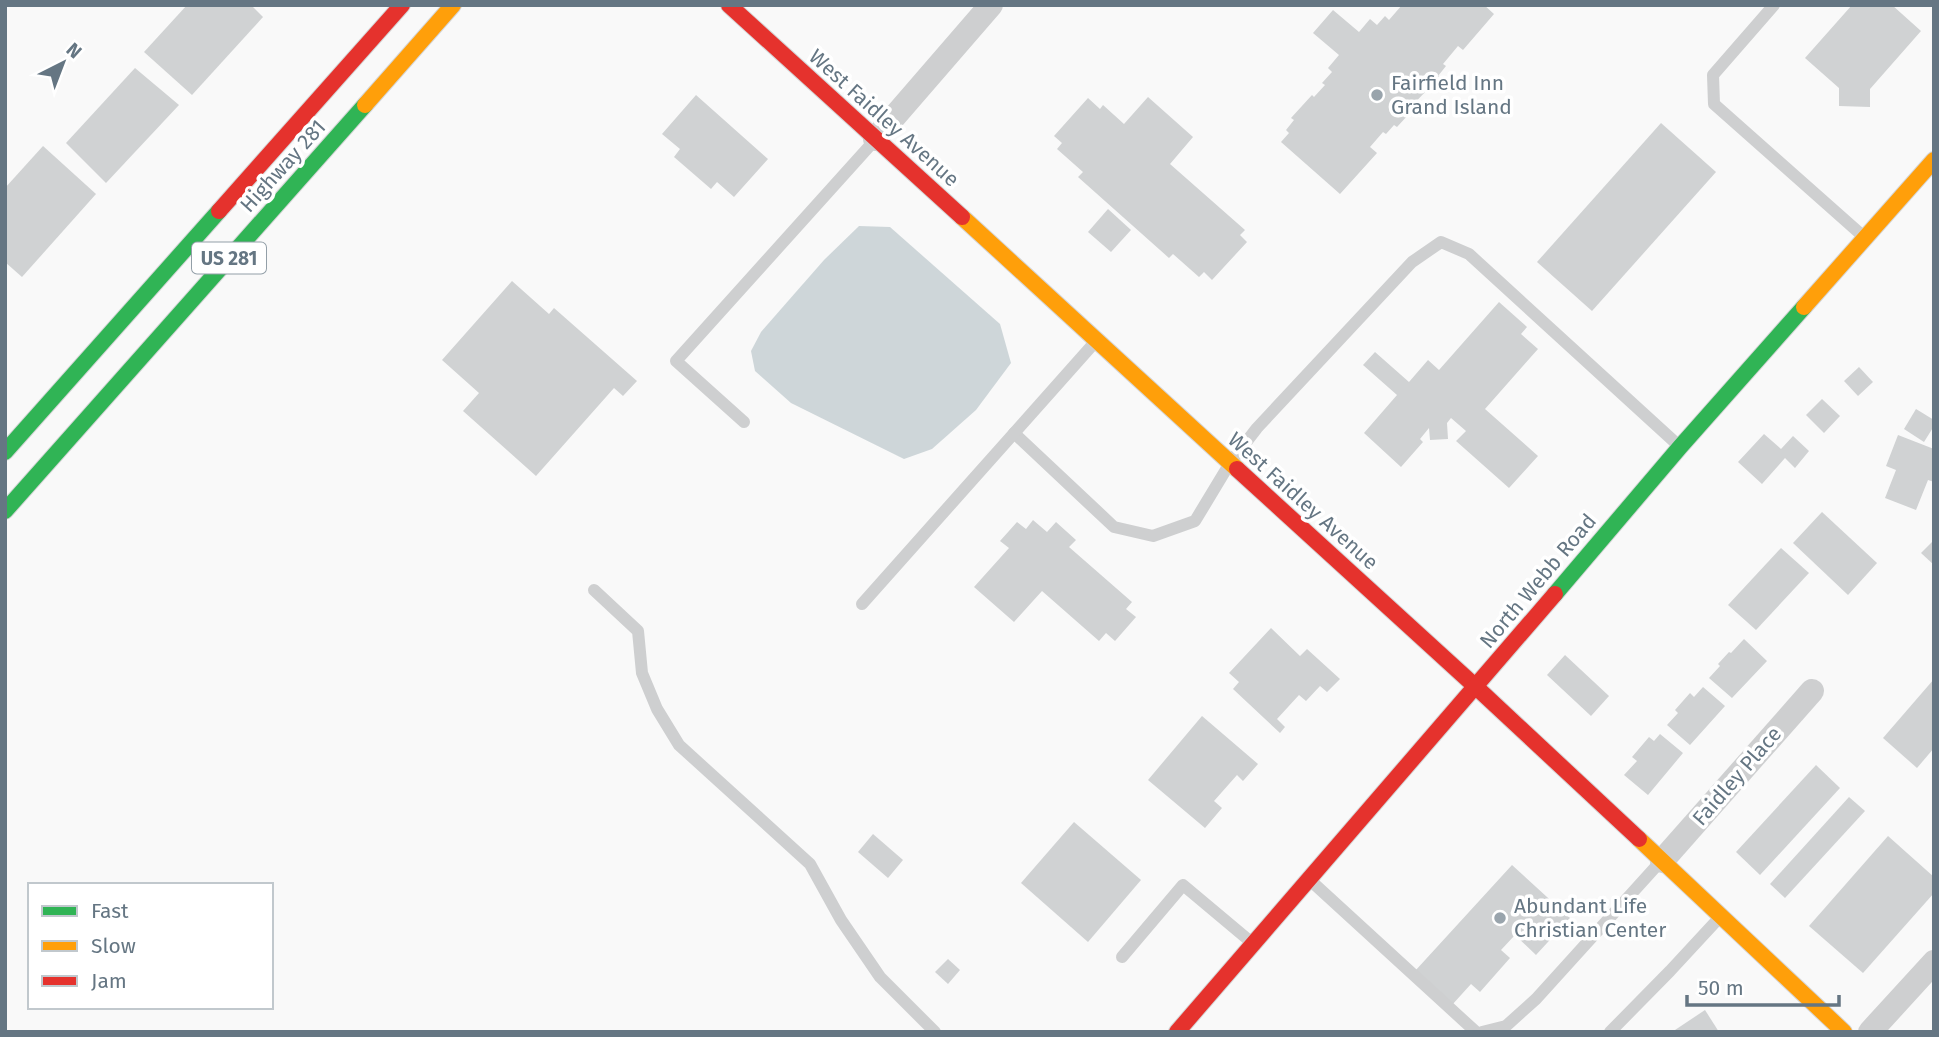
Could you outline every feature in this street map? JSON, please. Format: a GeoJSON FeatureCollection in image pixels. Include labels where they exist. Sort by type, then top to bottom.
{"type":"FeatureCollection","features":[{"type":"Feature","properties":{"kind":"main road","name":"Highway 281"},"geometry":{"type":"LineString","coordinates":[[5,452],[402,5]]}},
{"type":"Feature","properties":{"kind":"main road","name":"Highway 281"},"geometry":{"type":"LineString","coordinates":[[5,512],[453,5]]}},
{"type":"Feature","properties":{"kind":"main road","name":"West Faidley Avenue"},"geometry":{"type":"LineString","coordinates":[[729,5],[1476,687],[1844,1032]]}},
{"type":"Feature","properties":{"kind":"main road","name":"North Webb Road"},"geometry":{"type":"LineString","coordinates":[[1177,1032],[1680,447],[1934,160]]}},
{"type":"Feature","properties":{"kind":"street"},"geometry":{"type":"LineString","coordinates":[[875,139],[991,5]]}},
{"type":"Feature","properties":{"kind":"street","name":"Faidley Place"},"geometry":{"type":"LineString","coordinates":[[1662,861],[1812,691]]}},
{"type":"Feature","properties":{"kind":"street"},"geometry":{"type":"LineString","coordinates":[[1870,1032],[1934,962]]}},
{"type":"Feature","properties":{"kind":"lane"},"geometry":{"type":"LineString","coordinates":[[1773,5],[1713,75],[1714,104],[1865,238]]}},
{"type":"Feature","properties":{"kind":"lane"},"geometry":{"type":"LineString","coordinates":[[744,422],[676,361],[875,139]]}},
{"type":"Feature","properties":{"kind":"lane"},"geometry":{"type":"LineString","coordinates":[[1014,433],[1114,527],[1153,536],[1195,521],[1230,463],[1256,428],[1412,262],[1440,242],[1469,254],[1680,447]]}},
{"type":"Feature","properties":{"kind":"lane"},"geometry":{"type":"LineString","coordinates":[[862,604],[1097,341]]}},
{"type":"Feature","properties":{"kind":"lane"},"geometry":{"type":"LineString","coordinates":[[594,590],[638,631],[642,673],[657,709],[679,746],[810,864],[841,920],[880,977],[935,1032]]}},
{"type":"Feature","properties":{"kind":"lane"},"geometry":{"type":"LineString","coordinates":[[1482,1032],[1506,1026],[1536,999],[1662,861]]}},
{"type":"Feature","properties":{"kind":"lane"},"geometry":{"type":"LineString","coordinates":[[1310,880],[1476,1032]]}},
{"type":"Feature","properties":{"kind":"lane"},"geometry":{"type":"LineString","coordinates":[[1122,957],[1183,885],[1254,944]]}},
{"type":"Feature","properties":{"kind":"lane"},"geometry":{"type":"LineString","coordinates":[[1610,1032],[1721,916]]}},
{"type":"Feature","properties":{"kind":"shaded area"},"geometry":{"type":"Polygon","coordinates":[[[859,226],[890,227],[1000,324],[1011,363],[976,410],[932,449],[904,459],[791,403],[755,371],[751,351],[761,332],[824,260],[859,226]]]}},
{"type":"Feature","properties":{"kind":"building"},"geometry":{"type":"Polygon","coordinates":[[[187,5],[251,5],[263,17],[192,95],[144,52],[187,5]]]}},
{"type":"Feature","properties":{"kind":"building"},"geometry":{"type":"Polygon","coordinates":[[[1402,5],[1484,5],[1494,14],[1463,50],[1458,46],[1443,64],[1446,66],[1438,76],[1441,78],[1406,112],[1408,115],[1397,127],[1394,125],[1386,134],[1383,132],[1370,147],[1377,153],[1340,194],[1281,142],[1289,133],[1286,130],[1294,120],[1291,118],[1325,85],[1322,83],[1332,72],[1328,68],[1339,55],[1313,33],[1333,10],[1359,32],[1370,19],[1377,25],[1385,16],[1389,20],[1402,5]]]}},
{"type":"Feature","properties":{"kind":"building"},"geometry":{"type":"Polygon","coordinates":[[[1852,5],[1892,5],[1921,31],[1870,89],[1870,107],[1839,106],[1839,88],[1805,58],[1852,5]]]}},
{"type":"Feature","properties":{"kind":"building"},"geometry":{"type":"Polygon","coordinates":[[[135,68],[179,105],[106,183],[66,143],[135,68]]]}},
{"type":"Feature","properties":{"kind":"building"},"geometry":{"type":"Polygon","coordinates":[[[696,95],[768,159],[734,197],[717,182],[711,189],[674,157],[680,149],[662,134],[696,95]]]}},
{"type":"Feature","properties":{"kind":"building"},"geometry":{"type":"Polygon","coordinates":[[[1148,97],[1193,137],[1170,164],[1245,230],[1240,235],[1247,242],[1212,280],[1204,272],[1199,277],[1173,254],[1169,258],[1078,177],[1083,172],[1057,149],[1062,143],[1054,136],[1088,98],[1100,109],[1103,105],[1124,124],[1148,97]]]}},
{"type":"Feature","properties":{"kind":"building"},"geometry":{"type":"Polygon","coordinates":[[[1661,123],[1716,172],[1592,311],[1537,262],[1661,123]]]}},
{"type":"Feature","properties":{"kind":"building"},"geometry":{"type":"Polygon","coordinates":[[[43,146],[96,194],[22,277],[5,262],[5,188],[43,146]]]}},
{"type":"Feature","properties":{"kind":"building"},"geometry":{"type":"Polygon","coordinates":[[[1108,209],[1131,230],[1111,252],[1088,232],[1108,209]]]}},
{"type":"Feature","properties":{"kind":"building"},"geometry":{"type":"Polygon","coordinates":[[[512,281],[549,314],[554,308],[637,381],[623,396],[614,388],[536,476],[463,411],[479,393],[442,360],[512,281]]]}},
{"type":"Feature","properties":{"kind":"building"},"geometry":{"type":"Polygon","coordinates":[[[1499,302],[1527,327],[1521,334],[1538,349],[1485,409],[1538,456],[1509,488],[1456,441],[1466,431],[1451,418],[1447,423],[1448,439],[1430,440],[1429,428],[1420,439],[1423,442],[1401,467],[1364,433],[1397,395],[1363,365],[1375,352],[1409,382],[1428,360],[1439,370],[1499,302]]]}},
{"type":"Feature","properties":{"kind":"building"},"geometry":{"type":"Polygon","coordinates":[[[1859,367],[1873,382],[1858,396],[1844,381],[1859,367]]]}},
{"type":"Feature","properties":{"kind":"building"},"geometry":{"type":"Polygon","coordinates":[[[1822,399],[1840,416],[1824,433],[1806,415],[1822,399]]]}},
{"type":"Feature","properties":{"kind":"building"},"geometry":{"type":"Polygon","coordinates":[[[1916,409],[1934,420],[1934,426],[1924,442],[1904,429],[1916,409]]]}},
{"type":"Feature","properties":{"kind":"building"},"geometry":{"type":"Polygon","coordinates":[[[1764,434],[1781,449],[1793,436],[1809,451],[1795,468],[1785,458],[1762,484],[1738,462],[1764,434]]]}},
{"type":"Feature","properties":{"kind":"building"},"geometry":{"type":"Polygon","coordinates":[[[1898,435],[1934,449],[1934,482],[1928,480],[1916,510],[1885,498],[1896,470],[1886,466],[1898,435]]]}},
{"type":"Feature","properties":{"kind":"building"},"geometry":{"type":"Polygon","coordinates":[[[1822,512],[1877,563],[1848,595],[1793,543],[1822,512]]]}},
{"type":"Feature","properties":{"kind":"building"},"geometry":{"type":"Polygon","coordinates":[[[1033,520],[1047,532],[1056,522],[1076,540],[1069,547],[1132,602],[1126,609],[1136,617],[1115,641],[1106,633],[1099,641],[1042,591],[1014,622],[974,587],[1009,548],[1000,541],[1017,522],[1026,529],[1033,520]]]}},
{"type":"Feature","properties":{"kind":"building"},"geometry":{"type":"Polygon","coordinates":[[[1934,540],[1934,565],[1921,553],[1934,540]]]}},
{"type":"Feature","properties":{"kind":"building"},"geometry":{"type":"Polygon","coordinates":[[[1781,548],[1809,573],[1756,630],[1728,605],[1781,548]]]}},
{"type":"Feature","properties":{"kind":"building"},"geometry":{"type":"Polygon","coordinates":[[[1271,628],[1300,656],[1307,649],[1340,679],[1327,692],[1320,686],[1306,701],[1299,695],[1277,719],[1285,727],[1280,733],[1233,689],[1239,682],[1229,673],[1271,628]]]}},
{"type":"Feature","properties":{"kind":"building"},"geometry":{"type":"Polygon","coordinates":[[[1744,639],[1767,661],[1732,698],[1709,678],[1720,666],[1718,664],[1744,639]]]}},
{"type":"Feature","properties":{"kind":"building"},"geometry":{"type":"Polygon","coordinates":[[[1565,655],[1609,696],[1591,716],[1547,675],[1565,655]]]}},
{"type":"Feature","properties":{"kind":"building"},"geometry":{"type":"Polygon","coordinates":[[[1934,679],[1934,748],[1917,768],[1883,738],[1934,679]]]}},
{"type":"Feature","properties":{"kind":"building"},"geometry":{"type":"Polygon","coordinates":[[[1703,687],[1725,706],[1690,745],[1667,725],[1678,713],[1675,710],[1690,693],[1694,697],[1703,687]]]}},
{"type":"Feature","properties":{"kind":"building"},"geometry":{"type":"Polygon","coordinates":[[[1202,716],[1258,764],[1243,781],[1237,775],[1214,801],[1222,808],[1205,828],[1148,780],[1202,716]]]}},
{"type":"Feature","properties":{"kind":"building"},"geometry":{"type":"Polygon","coordinates":[[[1660,734],[1683,753],[1648,795],[1624,775],[1637,761],[1632,757],[1649,737],[1654,741],[1660,734]]]}},
{"type":"Feature","properties":{"kind":"building"},"geometry":{"type":"Polygon","coordinates":[[[1816,765],[1840,788],[1760,875],[1736,852],[1816,765]]]}},
{"type":"Feature","properties":{"kind":"building"},"geometry":{"type":"Polygon","coordinates":[[[1849,797],[1865,811],[1785,898],[1770,884],[1849,797]]]}},
{"type":"Feature","properties":{"kind":"building"},"geometry":{"type":"Polygon","coordinates":[[[1074,822],[1141,880],[1088,942],[1021,883],[1074,822]]]}},
{"type":"Feature","properties":{"kind":"building"},"geometry":{"type":"Polygon","coordinates":[[[873,834],[903,860],[888,878],[858,852],[873,834]]]}},
{"type":"Feature","properties":{"kind":"building"},"geometry":{"type":"Polygon","coordinates":[[[1888,836],[1934,877],[1934,893],[1863,973],[1809,926],[1888,836]]]}},
{"type":"Feature","properties":{"kind":"building"},"geometry":{"type":"Polygon","coordinates":[[[1512,865],[1570,918],[1536,955],[1515,935],[1501,950],[1510,958],[1480,992],[1471,984],[1452,1005],[1415,971],[1512,865]]]}},
{"type":"Feature","properties":{"kind":"building"},"geometry":{"type":"Polygon","coordinates":[[[948,959],[960,970],[948,984],[935,972],[948,959]]]}},
{"type":"Feature","properties":{"kind":"building"},"geometry":{"type":"Polygon","coordinates":[[[1705,1010],[1719,1032],[1672,1032],[1705,1010]]]}},
{"type":"Feature","properties":{"kind":"traffic: fast"},"geometry":{"type":"LineString","coordinates":[[5,511],[365,105]]}},
{"type":"Feature","properties":{"kind":"traffic: fast"},"geometry":{"type":"LineString","coordinates":[[5,452],[219,211]]}},
{"type":"Feature","properties":{"kind":"traffic: fast"},"geometry":{"type":"LineString","coordinates":[[1555,594],[1804,307]]}},
{"type":"Feature","properties":{"kind":"traffic: slow"},"geometry":{"type":"LineString","coordinates":[[365,105],[453,5]]}},
{"type":"Feature","properties":{"kind":"traffic: slow"},"geometry":{"type":"LineString","coordinates":[[1804,307],[1934,160]]}},
{"type":"Feature","properties":{"kind":"traffic: slow"},"geometry":{"type":"LineString","coordinates":[[962,217],[1237,469]]}},
{"type":"Feature","properties":{"kind":"traffic: slow"},"geometry":{"type":"LineString","coordinates":[[1639,839],[1844,1032]]}},
{"type":"Feature","properties":{"kind":"traffic: jam"},"geometry":{"type":"LineString","coordinates":[[219,211],[402,5]]}},
{"type":"Feature","properties":{"kind":"traffic: jam"},"geometry":{"type":"LineString","coordinates":[[729,5],[962,217]]}},
{"type":"Feature","properties":{"kind":"traffic: jam"},"geometry":{"type":"LineString","coordinates":[[1237,469],[1639,839]]}},
{"type":"Feature","properties":{"kind":"traffic: jam"},"geometry":{"type":"LineString","coordinates":[[1177,1032],[1555,594]]}},
{"type":"Feature","properties":{"kind":"place","name":"Fairfield Inn Grand Island"},"geometry":{"type":"Point","coordinates":[1377,95]}},
{"type":"Feature","properties":{"kind":"place","name":"Abundant Life Christian Center"},"geometry":{"type":"Point","coordinates":[1500,918]}}]}
